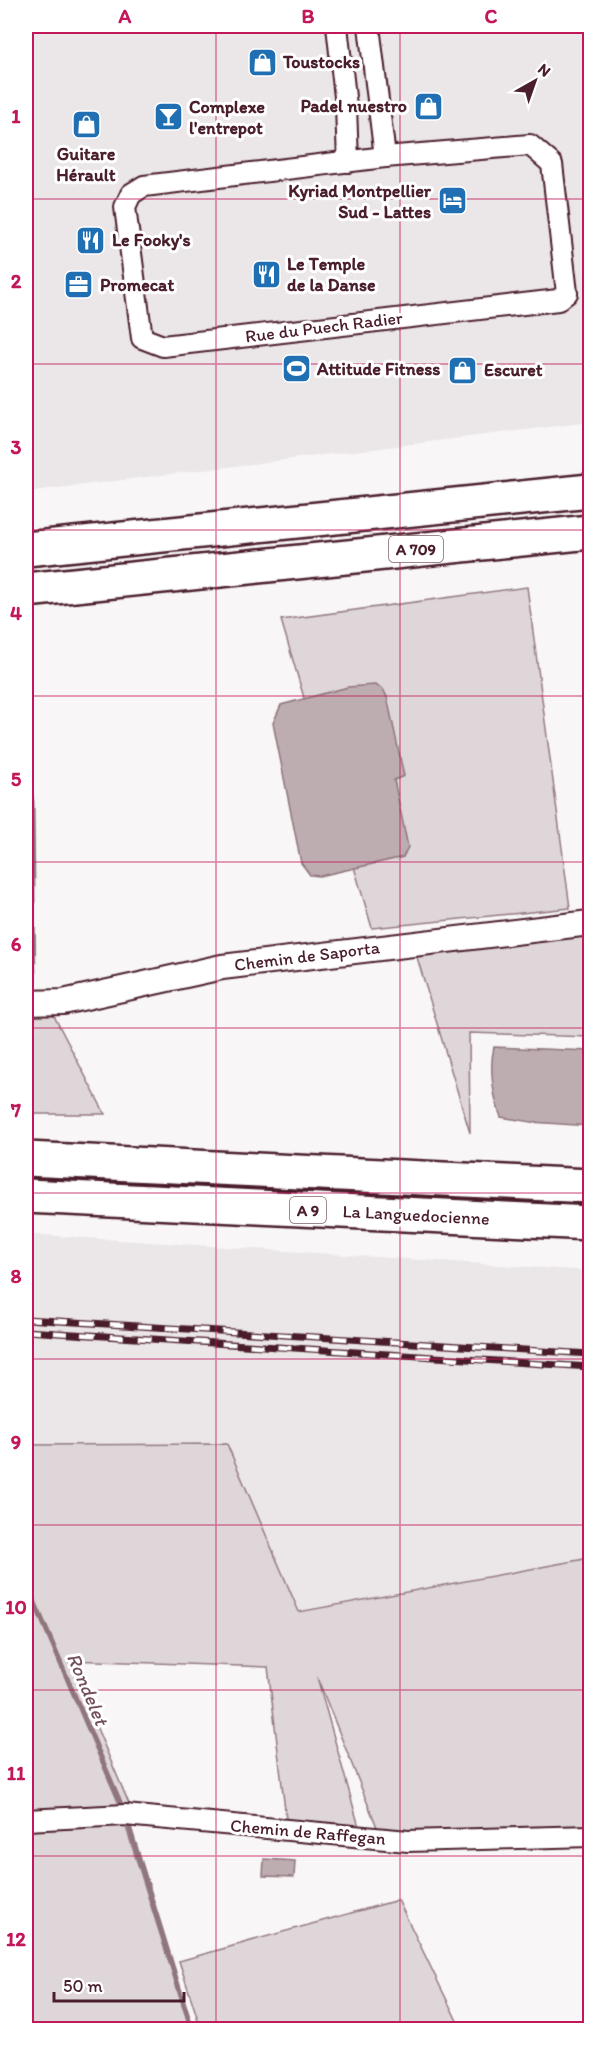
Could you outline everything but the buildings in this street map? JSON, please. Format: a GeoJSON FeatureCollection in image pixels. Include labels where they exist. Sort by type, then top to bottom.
{"type":"FeatureCollection","features":[{"type":"Feature","properties":{"kind":"highway","name":"A 709"},"geometry":{"type":"LineString","coordinates":[[26,549],[591,491]]}},
{"type":"Feature","properties":{"kind":"highway","name":"A 709"},"geometry":{"type":"LineString","coordinates":[[26,590],[591,532]]}},
{"type":"Feature","properties":{"kind":"highway","name":"La Languedocienne"},"geometry":{"type":"LineString","coordinates":[[26,1159],[591,1186]]}},
{"type":"Feature","properties":{"kind":"highway","name":"La Languedocienne"},"geometry":{"type":"LineString","coordinates":[[26,1196],[591,1223]]}},
{"type":"Feature","properties":{"kind":"street"},"geometry":{"type":"LineString","coordinates":[[337,26],[346,106],[348,162]]}},
{"type":"Feature","properties":{"kind":"street"},"geometry":{"type":"LineString","coordinates":[[369,26],[385,157]]}},
{"type":"Feature","properties":{"kind":"street","name":"Rue du Puech Radier"},"geometry":{"type":"LineString","coordinates":[[530,145],[552,164],[567,293],[558,300],[163,346],[142,338],[125,207],[131,194],[152,184],[348,162],[530,145]]}},
{"type":"Feature","properties":{"kind":"street","name":"Chemin de Saporta"},"geometry":{"type":"LineString","coordinates":[[26,1003],[63,1002],[222,967],[591,923]]}},
{"type":"Feature","properties":{"kind":"street","name":"Chemin de Raffegan"},"geometry":{"type":"LineString","coordinates":[[26,1820],[125,1815],[408,1841],[591,1836]]}},
{"type":"Feature","properties":{"kind":"shaded area"},"geometry":{"type":"Polygon","coordinates":[[[26,26],[590,26],[590,422],[26,492],[26,26]]]}},
{"type":"Feature","properties":{"kind":"shaded area"},"geometry":{"type":"Polygon","coordinates":[[[527,587],[570,908],[372,928],[281,620],[527,587]]]}},
{"type":"Feature","properties":{"kind":"shaded area"},"geometry":{"type":"Polygon","coordinates":[[[375,685],[383,689],[387,697],[404,776],[394,780],[408,847],[403,857],[320,876],[310,875],[301,863],[273,723],[281,705],[348,687],[375,685]]]}},
{"type":"Feature","properties":{"kind":"shaded area"},"geometry":{"type":"Polygon","coordinates":[[[590,933],[590,1037],[469,1033],[470,1133],[416,954],[590,933]]]}},
{"type":"Feature","properties":{"kind":"shaded area"},"geometry":{"type":"Polygon","coordinates":[[[26,1014],[54,1016],[105,1114],[26,1114],[26,1014]]]}},
{"type":"Feature","properties":{"kind":"shaded area"},"geometry":{"type":"Polygon","coordinates":[[[494,1047],[590,1051],[590,1126],[531,1122],[501,1117],[493,1082],[494,1047]]]}},
{"type":"Feature","properties":{"kind":"shaded area"},"geometry":{"type":"Polygon","coordinates":[[[26,1234],[590,1271],[590,1558],[299,1612],[227,1444],[26,1445],[26,1234]]]}},
{"type":"Feature","properties":{"kind":"shaded area"},"geometry":{"type":"Polygon","coordinates":[[[227,1444],[299,1612],[590,1558],[590,1836],[379,1832],[317,1677],[361,1834],[287,1827],[268,1667],[68,1660],[130,1806],[26,1813],[26,1445],[227,1444]]]}},
{"type":"Feature","properties":{"kind":"shaded area"},"geometry":{"type":"Polygon","coordinates":[[[125,1824],[190,2029],[26,2029],[26,1827],[125,1824]]]}},
{"type":"Feature","properties":{"kind":"shaded area"},"geometry":{"type":"Polygon","coordinates":[[[264,1859],[295,1861],[294,1877],[263,1876],[264,1859]]]}},
{"type":"Feature","properties":{"kind":"shaded area"},"geometry":{"type":"Polygon","coordinates":[[[398,1900],[461,2029],[201,2029],[179,1961],[398,1900]]]}},
{"type":"Feature","properties":{"kind":"waterway","name":"Rondelet"},"geometry":{"type":"LineString","coordinates":[[26,754],[32,802],[34,996]]}},
{"type":"Feature","properties":{"kind":"waterway"},"geometry":{"type":"LineString","coordinates":[[26,1054],[32,1036],[33,1015]]}},
{"type":"Feature","properties":{"kind":"waterway","name":"Rondelet"},"geometry":{"type":"LineString","coordinates":[[26,1582],[123,1809]]}},
{"type":"Feature","properties":{"kind":"waterway","name":"Rondelet"},"geometry":{"type":"LineString","coordinates":[[128,1823],[192,2030]]}},
{"type":"Feature","properties":{"kind":"railway"},"geometry":{"type":"LineString","coordinates":[[26,1319],[590,1354]]}},
{"type":"Feature","properties":{"kind":"railway"},"geometry":{"type":"LineString","coordinates":[[26,1331],[590,1367]]}},
{"type":"Feature","properties":{"kind":"place","name":"Toustocks"},"geometry":{"type":"Point","coordinates":[262,62]}},
{"type":"Feature","properties":{"kind":"place","name":"Padel nuestro"},"geometry":{"type":"Point","coordinates":[428,106]}},
{"type":"Feature","properties":{"kind":"place","name":"Complexe l'entrepot"},"geometry":{"type":"Point","coordinates":[168,117]}},
{"type":"Feature","properties":{"kind":"place","name":"Guitare Hérault"},"geometry":{"type":"Point","coordinates":[86,125]}},
{"type":"Feature","properties":{"kind":"place","name":"Kyriad Montpellier Sud - Lattes"},"geometry":{"type":"Point","coordinates":[452,201]}},
{"type":"Feature","properties":{"kind":"place","name":"Le Fooky's"},"geometry":{"type":"Point","coordinates":[91,240]}},
{"type":"Feature","properties":{"kind":"place","name":"Le Temple de la Danse"},"geometry":{"type":"Point","coordinates":[266,274]}},
{"type":"Feature","properties":{"kind":"place","name":"Promecat"},"geometry":{"type":"Point","coordinates":[79,285]}},
{"type":"Feature","properties":{"kind":"place","name":"Attitude Fitness"},"geometry":{"type":"Point","coordinates":[296,369]}},
{"type":"Feature","properties":{"kind":"place","name":"Escuret"},"geometry":{"type":"Point","coordinates":[463,370]}}]}
